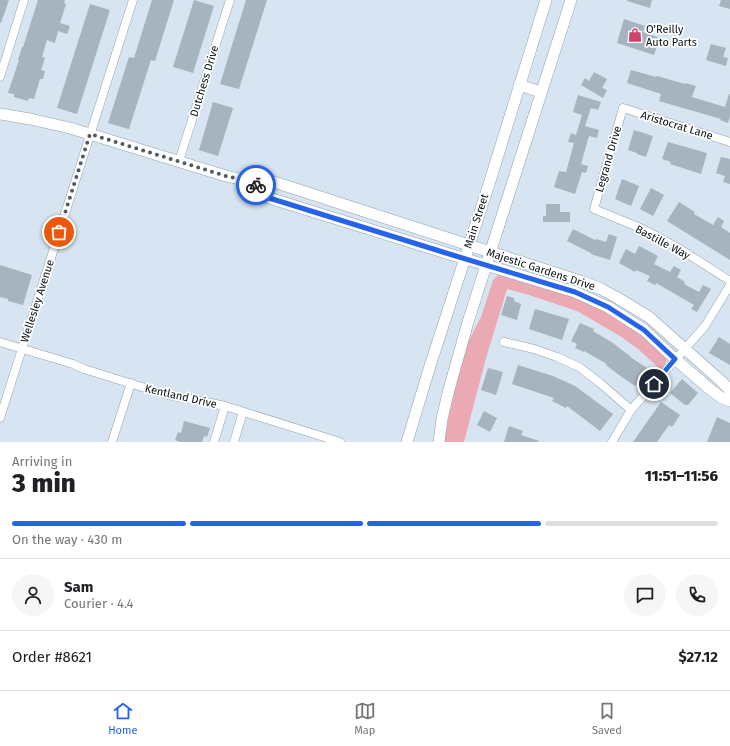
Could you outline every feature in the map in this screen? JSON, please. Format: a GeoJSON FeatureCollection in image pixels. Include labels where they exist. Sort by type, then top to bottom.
{"type":"FeatureCollection","features":[{"type":"Feature","properties":{"kind":"street"},"geometry":{"type":"LineString","coordinates":[[0,77],[24,0]]}},
{"type":"Feature","properties":{"kind":"street","name":"Wellesley Avenue"},"geometry":{"type":"LineString","coordinates":[[0,418],[133,0]]}},
{"type":"Feature","properties":{"kind":"street","name":"Dutchess Drive"},"geometry":{"type":"LineString","coordinates":[[179,161],[230,0]]}},
{"type":"Feature","properties":{"kind":"street","name":"Main Street"},"geometry":{"type":"LineString","coordinates":[[407,442],[546,0]]}},
{"type":"Feature","properties":{"kind":"street","name":"Main Street"},"geometry":{"type":"LineString","coordinates":[[439,442],[442,419],[448,393],[468,322],[571,0]]}},
{"type":"Feature","properties":{"kind":"street"},"geometry":{"type":"LineString","coordinates":[[520,85],[541,92]]}},
{"type":"Feature","properties":{"kind":"street","name":"Aristocrat Lane"},"geometry":{"type":"LineString","coordinates":[[623,108],[730,142]]}},
{"type":"Feature","properties":{"kind":"street","name":"Legrand Drive"},"geometry":{"type":"LineString","coordinates":[[594,209],[623,108]]}},
{"type":"Feature","properties":{"kind":"street","name":"Majestic Gardens Drive"},"geometry":{"type":"LineString","coordinates":[[0,114],[43,121],[226,176],[253,182],[271,181],[583,282],[601,289],[649,317],[721,381],[730,392]]}},
{"type":"Feature","properties":{"kind":"street","name":"Majestic Gardens Drive"},"geometry":{"type":"LineString","coordinates":[[253,182],[266,197],[575,292],[608,307],[644,330],[711,390],[722,398],[730,400]]}},
{"type":"Feature","properties":{"kind":"street"},"geometry":{"type":"LineString","coordinates":[[348,222],[352,207]]}},
{"type":"Feature","properties":{"kind":"street","name":"Bastille Way"},"geometry":{"type":"LineString","coordinates":[[594,209],[643,229],[680,249],[730,281]]}},
{"type":"Feature","properties":{"kind":"street"},"geometry":{"type":"LineString","coordinates":[[612,442],[631,410],[705,326],[730,285]]}},
{"type":"Feature","properties":{"kind":"street","name":"Kentland Drive"},"geometry":{"type":"LineString","coordinates":[[0,342],[168,395],[224,406],[340,442]]}},
{"type":"Feature","properties":{"kind":"street"},"geometry":{"type":"LineString","coordinates":[[504,342],[534,349],[579,367],[631,410]]}},
{"type":"Feature","properties":{"kind":"street"},"geometry":{"type":"LineString","coordinates":[[112,442],[131,383]]}},
{"type":"Feature","properties":{"kind":"street"},"geometry":{"type":"LineString","coordinates":[[214,442],[224,406]]}},
{"type":"Feature","properties":{"kind":"street"},"geometry":{"type":"LineString","coordinates":[[234,442],[243,412]]}},
{"type":"Feature","properties":{"kind":"shaded area"},"geometry":{"type":"Polygon","coordinates":[[[501,272],[573,296],[599,307],[637,331],[667,359],[664,367],[661,370],[638,349],[620,336],[577,311],[507,289],[486,358],[464,442],[444,442],[449,414],[466,346],[481,317],[493,280],[501,272]]]}},
{"type":"Feature","properties":{"kind":"building"},"geometry":{"type":"Polygon","coordinates":[[[0,0],[9,0],[1,23],[0,23],[0,0]]]}},
{"type":"Feature","properties":{"kind":"building"},"geometry":{"type":"Polygon","coordinates":[[[38,0],[65,0],[64,3],[66,4],[60,23],[70,26],[67,34],[58,31],[55,43],[47,40],[42,57],[45,58],[41,70],[45,71],[43,79],[40,79],[34,99],[29,98],[28,101],[14,97],[14,94],[8,93],[38,0]]]}},
{"type":"Feature","properties":{"kind":"building"},"geometry":{"type":"Polygon","coordinates":[[[152,0],[174,0],[155,61],[151,60],[129,129],[108,123],[129,57],[134,58],[152,0]]]}},
{"type":"Feature","properties":{"kind":"building"},"geometry":{"type":"Polygon","coordinates":[[[194,0],[214,6],[193,73],[173,67],[194,0]]]}},
{"type":"Feature","properties":{"kind":"building"},"geometry":{"type":"Polygon","coordinates":[[[246,0],[267,0],[239,89],[220,84],[246,0]]]}},
{"type":"Feature","properties":{"kind":"building"},"geometry":{"type":"Polygon","coordinates":[[[627,0],[652,0],[650,8],[627,0]]]}},
{"type":"Feature","properties":{"kind":"building"},"geometry":{"type":"Polygon","coordinates":[[[721,0],[730,0],[730,9],[719,6],[721,0]]]}},
{"type":"Feature","properties":{"kind":"building"},"geometry":{"type":"Polygon","coordinates":[[[90,4],[110,10],[77,114],[57,108],[90,4]]]}},
{"type":"Feature","properties":{"kind":"building","name":"O'Reilly Auto Parts"},"geometry":{"type":"Polygon","coordinates":[[[624,19],[645,26],[643,32],[660,38],[654,55],[617,43],[624,19]]]}},
{"type":"Feature","properties":{"kind":"building"},"geometry":{"type":"Polygon","coordinates":[[[711,44],[726,48],[723,57],[728,58],[726,66],[706,60],[711,44]]]}},
{"type":"Feature","properties":{"kind":"building"},"geometry":{"type":"Polygon","coordinates":[[[631,70],[696,86],[692,97],[725,107],[730,94],[730,116],[728,123],[720,120],[721,119],[659,101],[661,94],[627,83],[631,70]]]}},
{"type":"Feature","properties":{"kind":"building"},"geometry":{"type":"Polygon","coordinates":[[[594,72],[607,79],[602,88],[607,90],[603,98],[581,85],[585,78],[589,81],[594,72]]]}},
{"type":"Feature","properties":{"kind":"building"},"geometry":{"type":"Polygon","coordinates":[[[578,95],[601,102],[598,110],[591,108],[585,126],[599,130],[597,138],[589,136],[581,164],[588,166],[586,173],[582,172],[575,194],[554,187],[559,171],[566,172],[574,143],[568,142],[571,133],[576,135],[582,115],[573,112],[578,95]]]}},
{"type":"Feature","properties":{"kind":"building"},"geometry":{"type":"Polygon","coordinates":[[[213,102],[233,108],[218,156],[199,150],[213,102]]]}},
{"type":"Feature","properties":{"kind":"building"},"geometry":{"type":"Polygon","coordinates":[[[634,130],[653,136],[646,157],[628,150],[634,130]]]}},
{"type":"Feature","properties":{"kind":"building"},"geometry":{"type":"Polygon","coordinates":[[[668,142],[707,153],[701,174],[670,164],[671,162],[662,159],[668,142]]]}},
{"type":"Feature","properties":{"kind":"building"},"geometry":{"type":"Polygon","coordinates":[[[721,157],[730,159],[730,184],[723,182],[725,176],[716,173],[721,157]]]}},
{"type":"Feature","properties":{"kind":"building"},"geometry":{"type":"Polygon","coordinates":[[[622,179],[639,186],[631,206],[615,199],[622,179]]]}},
{"type":"Feature","properties":{"kind":"building"},"geometry":{"type":"Polygon","coordinates":[[[651,188],[664,195],[653,216],[640,209],[651,188]]]}},
{"type":"Feature","properties":{"kind":"building"},"geometry":{"type":"Polygon","coordinates":[[[679,202],[695,212],[694,214],[713,225],[718,217],[724,221],[721,227],[730,233],[730,260],[667,221],[679,202]]]}},
{"type":"Feature","properties":{"kind":"building"},"geometry":{"type":"Polygon","coordinates":[[[546,204],[560,204],[560,212],[570,212],[570,222],[543,222],[543,216],[546,216],[546,204]]]}},
{"type":"Feature","properties":{"kind":"building"},"geometry":{"type":"Polygon","coordinates":[[[573,229],[595,240],[606,242],[609,234],[617,237],[610,260],[591,254],[567,241],[573,229]]]}},
{"type":"Feature","properties":{"kind":"building"},"geometry":{"type":"Polygon","coordinates":[[[639,246],[658,256],[654,264],[670,272],[674,266],[681,270],[677,277],[685,282],[684,284],[699,292],[703,285],[711,289],[697,312],[691,309],[694,305],[656,283],[655,285],[647,281],[650,276],[636,270],[635,272],[619,263],[626,249],[635,254],[639,246]]]}},
{"type":"Feature","properties":{"kind":"building"},"geometry":{"type":"Polygon","coordinates":[[[0,265],[32,275],[23,305],[0,297],[0,265]]]}},
{"type":"Feature","properties":{"kind":"building"},"geometry":{"type":"Polygon","coordinates":[[[507,296],[514,298],[514,301],[521,304],[517,320],[501,315],[507,296]]]}},
{"type":"Feature","properties":{"kind":"building"},"geometry":{"type":"Polygon","coordinates":[[[535,309],[569,319],[562,340],[529,329],[535,309]]]}},
{"type":"Feature","properties":{"kind":"building"},"geometry":{"type":"Polygon","coordinates":[[[580,323],[594,329],[593,331],[613,343],[630,357],[647,368],[635,386],[606,365],[607,364],[584,351],[575,348],[577,344],[571,341],[580,323]]]}},
{"type":"Feature","properties":{"kind":"building"},"geometry":{"type":"Polygon","coordinates":[[[719,337],[730,344],[730,365],[709,353],[719,337]]]}},
{"type":"Feature","properties":{"kind":"building"},"geometry":{"type":"Polygon","coordinates":[[[518,365],[553,376],[575,386],[613,414],[600,431],[567,406],[566,408],[552,401],[554,398],[512,384],[518,365]]]}},
{"type":"Feature","properties":{"kind":"building"},"geometry":{"type":"Polygon","coordinates":[[[488,368],[503,372],[496,395],[481,390],[488,368]]]}},
{"type":"Feature","properties":{"kind":"building"},"geometry":{"type":"Polygon","coordinates":[[[682,379],[698,393],[688,405],[685,405],[670,393],[682,379]]]}},
{"type":"Feature","properties":{"kind":"building"},"geometry":{"type":"Polygon","coordinates":[[[661,402],[680,415],[672,427],[669,425],[657,442],[633,442],[661,402]]]}},
{"type":"Feature","properties":{"kind":"building"},"geometry":{"type":"Polygon","coordinates":[[[484,411],[497,418],[490,432],[477,425],[484,411]]]}},
{"type":"Feature","properties":{"kind":"building"},"geometry":{"type":"Polygon","coordinates":[[[717,417],[730,423],[730,442],[707,442],[717,417]]]}},
{"type":"Feature","properties":{"kind":"building"},"geometry":{"type":"Polygon","coordinates":[[[184,421],[210,428],[207,437],[204,436],[202,442],[180,442],[175,440],[178,432],[181,433],[184,421]]]}},
{"type":"Feature","properties":{"kind":"building"},"geometry":{"type":"Polygon","coordinates":[[[509,426],[523,431],[521,435],[539,441],[504,442],[509,426]]]}},
{"type":"Feature","properties":{"kind":"way so far"},"geometry":{"type":"LineString","coordinates":[[59,232],[90,134],[226,176],[253,182],[256,185]]}},
{"type":"Feature","properties":{"kind":"place","name":"O'Reilly Auto Parts"},"geometry":{"type":"Point","coordinates":[635,35]}},
{"type":"Feature","properties":{"kind":"route"},"geometry":{"type":"LineString","coordinates":[[256,185],[266,197],[575,292],[608,307],[644,330],[675,359],[654,384]]}}]}
